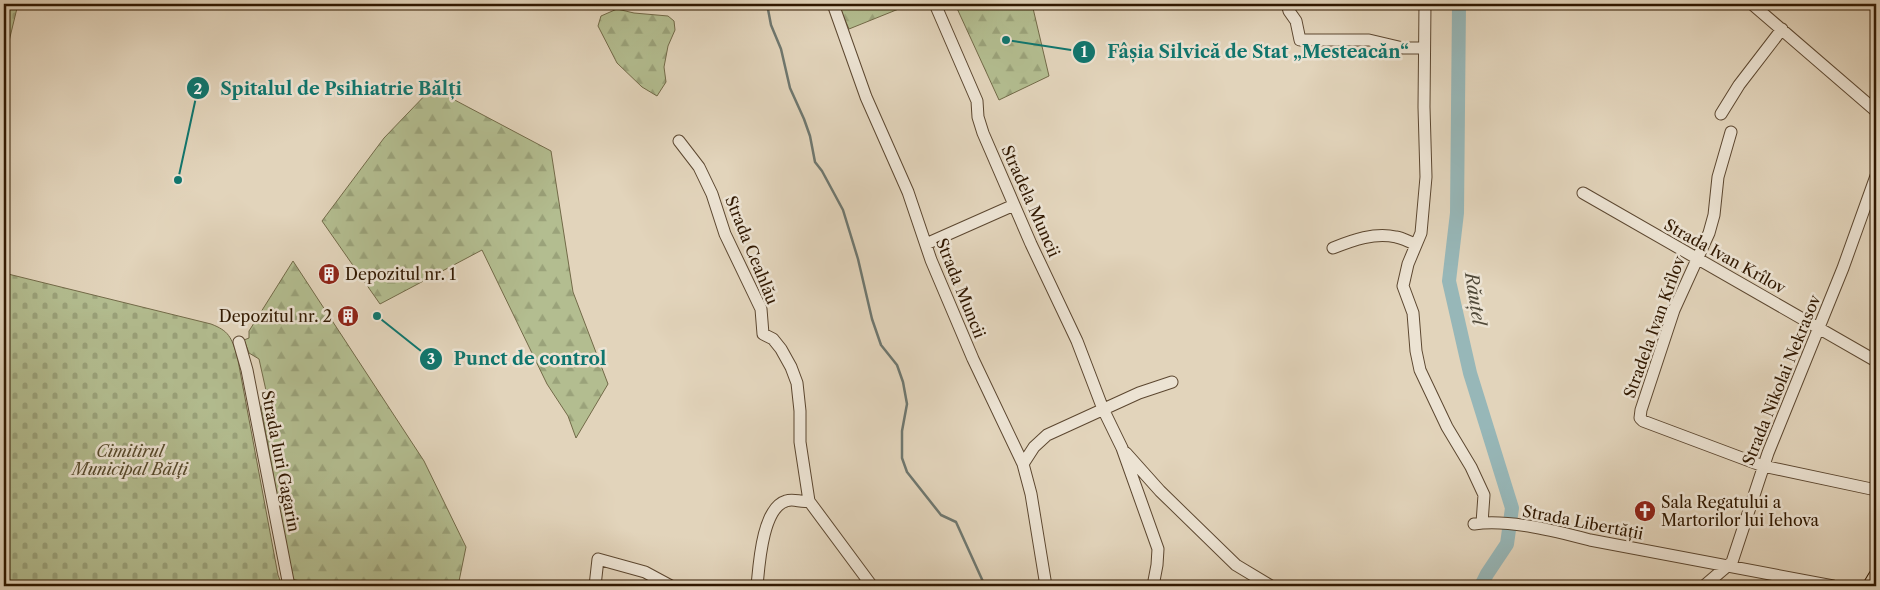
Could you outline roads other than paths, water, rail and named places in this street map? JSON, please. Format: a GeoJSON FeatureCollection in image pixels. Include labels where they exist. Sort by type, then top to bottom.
{"type":"FeatureCollection","features":[{"type":"Feature","properties":{"kind":"main road"},"geometry":{"type":"LineString","coordinates":[[1870,586],[1876,576]]}},
{"type":"Feature","properties":{"kind":"street","name":"Strada Muncii"},"geometry":{"type":"LineString","coordinates":[[833,4],[866,97],[908,192],[926,244],[973,359],[1023,464],[1031,494],[1046,586]]}},
{"type":"Feature","properties":{"kind":"street","name":"Stradela Muncii"},"geometry":{"type":"LineString","coordinates":[[936,4],[975,95],[978,117],[983,133],[1077,341],[1103,409],[1122,448],[1158,549],[1153,586]]}},
{"type":"Feature","properties":{"kind":"street"},"geometry":{"type":"LineString","coordinates":[[1287,4],[1289,11],[1296,21],[1300,40],[1369,40],[1403,48],[1424,48]]}},
{"type":"Feature","properties":{"kind":"street"},"geometry":{"type":"LineString","coordinates":[[1333,248],[1357,239],[1379,235],[1398,237],[1416,244],[1422,233],[1426,177],[1424,142],[1424,4]]}},
{"type":"Feature","properties":{"kind":"street"},"geometry":{"type":"LineString","coordinates":[[1752,4],[1876,111]]}},
{"type":"Feature","properties":{"kind":"street"},"geometry":{"type":"LineString","coordinates":[[1721,114],[1739,85],[1782,29]]}},
{"type":"Feature","properties":{"kind":"street","name":"Stradela Ivan Krîlov"},"geometry":{"type":"LineString","coordinates":[[1731,132],[1718,177],[1714,215],[1709,233],[1674,310],[1640,418],[1673,433],[1764,466]]}},
{"type":"Feature","properties":{"kind":"street","name":"Strada Ceahlău"},"geometry":{"type":"LineString","coordinates":[[679,141],[700,167],[712,194],[725,234],[761,309],[763,334],[773,340],[780,349],[795,376],[800,411],[800,442],[809,501],[872,586]]}},
{"type":"Feature","properties":{"kind":"street","name":"Strada Nikolai Nekrasov"},"geometry":{"type":"LineString","coordinates":[[1704,586],[1732,562],[1764,466],[1873,197],[1876,176]]}},
{"type":"Feature","properties":{"kind":"street","name":"Strada Ivan Krîlov"},"geometry":{"type":"LineString","coordinates":[[1583,193],[1876,361]]}},
{"type":"Feature","properties":{"kind":"street"},"geometry":{"type":"LineString","coordinates":[[926,244],[1014,205]]}},
{"type":"Feature","properties":{"kind":"street","name":"Strada Libertății"},"geometry":{"type":"LineString","coordinates":[[1416,244],[1405,272],[1403,286],[1413,313],[1418,363],[1424,381],[1447,427],[1471,467],[1484,495],[1478,523],[1499,522],[1553,531],[1590,540],[1833,586]]}},
{"type":"Feature","properties":{"kind":"street","name":"Strada Iuri Gagarin"},"geometry":{"type":"LineString","coordinates":[[239,342],[247,370],[289,586]]}},
{"type":"Feature","properties":{"kind":"street"},"geometry":{"type":"LineString","coordinates":[[1023,464],[1034,447],[1047,435],[1139,393],[1172,382]]}},
{"type":"Feature","properties":{"kind":"street"},"geometry":{"type":"LineString","coordinates":[[1122,448],[1160,491],[1236,565],[1266,584]]}},
{"type":"Feature","properties":{"kind":"street"},"geometry":{"type":"LineString","coordinates":[[1764,466],[1876,490]]}},
{"type":"Feature","properties":{"kind":"street"},"geometry":{"type":"LineString","coordinates":[[757,586],[761,545],[774,510],[784,501],[809,501]]}},
{"type":"Feature","properties":{"kind":"street"},"geometry":{"type":"LineString","coordinates":[[595,586],[598,560],[645,572],[671,586]]}},
{"type":"Feature","properties":{"kind":"waterway"},"geometry":{"type":"LineString","coordinates":[[767,4],[771,25],[781,49],[790,88],[810,136],[815,162],[822,171],[843,210],[858,259],[872,319],[881,345],[897,365],[903,382],[907,404],[902,431],[902,458],[907,472],[941,515],[956,522],[985,586]]}},
{"type":"Feature","properties":{"kind":"waterway","name":"Răuțel"},"geometry":{"type":"LineString","coordinates":[[1459,4],[1457,213],[1449,281],[1470,373],[1512,508],[1507,544],[1481,586]]}},
{"type":"Feature","properties":{"kind":"place","name":"Fâșia Silvică de Stat „Mesteacăn“"},"geometry":{"type":"Point","coordinates":[1006,40]}},
{"type":"Feature","properties":{"kind":"place","name":"Spitalul de Psihiatrie Bălți"},"geometry":{"type":"Point","coordinates":[178,180]}},
{"type":"Feature","properties":{"kind":"place","name":"Depozitul nr. 1"},"geometry":{"type":"Point","coordinates":[329,274]}},
{"type":"Feature","properties":{"kind":"place","name":"Depozitul nr. 2"},"geometry":{"type":"Point","coordinates":[348,316]}},
{"type":"Feature","properties":{"kind":"place","name":"Punct de control"},"geometry":{"type":"Point","coordinates":[377,316]}},
{"type":"Feature","properties":{"kind":"place","name":"Sala Regatului a Martorilor lui Iehova"},"geometry":{"type":"Point","coordinates":[1645,511]}},
{"type":"Feature","properties":{"kind":"park label","name":"Cimitirul Municipal Bălţi"},"geometry":{"type":"Point","coordinates":[130,460]}}]}
